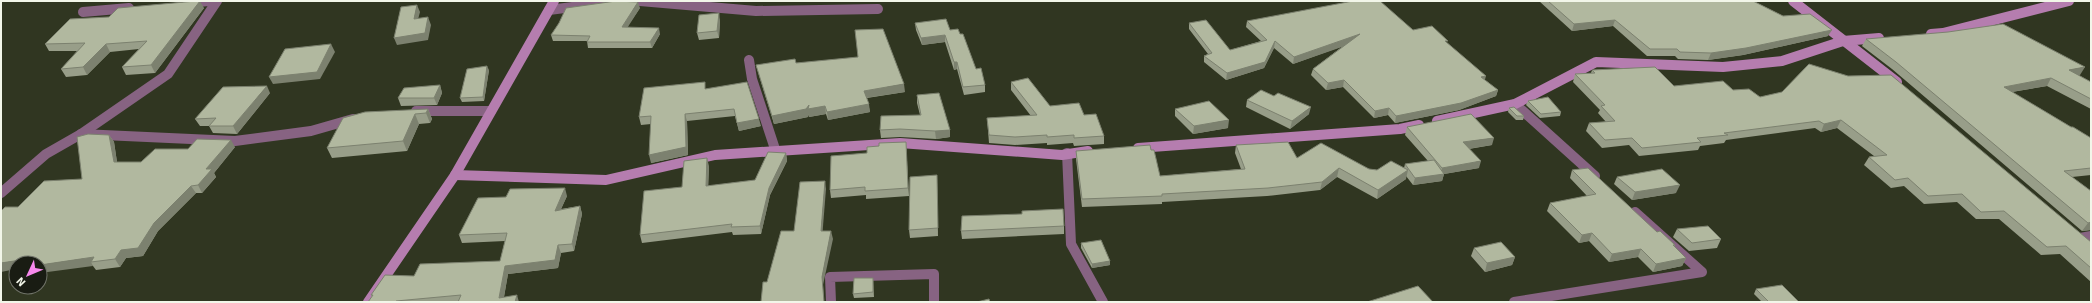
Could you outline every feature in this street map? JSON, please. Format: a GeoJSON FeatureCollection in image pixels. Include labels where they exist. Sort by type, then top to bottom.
{"type":"FeatureCollection","features":[{"type":"Feature","properties":{"kind":"street"},"geometry":{"type":"LineString","coordinates":[[178,4],[209,1]]}},
{"type":"Feature","properties":{"kind":"street"},"geometry":{"type":"LineString","coordinates":[[1,193],[46,154],[81,134],[168,74],[217,1]]}},
{"type":"Feature","properties":{"kind":"street"},"geometry":{"type":"LineString","coordinates":[[368,302],[454,175],[551,5],[619,1]]}},
{"type":"Feature","properties":{"kind":"street"},"geometry":{"type":"LineString","coordinates":[[640,1],[756,11],[878,9]]}},
{"type":"Feature","properties":{"kind":"street"},"geometry":{"type":"LineString","coordinates":[[1793,1],[1906,89]]}},
{"type":"Feature","properties":{"kind":"street"},"geometry":{"type":"LineString","coordinates":[[1920,35],[1943,33],[2069,1]]}},
{"type":"Feature","properties":{"kind":"street"},"geometry":{"type":"LineString","coordinates":[[83,12],[138,7]]}},
{"type":"Feature","properties":{"kind":"street"},"geometry":{"type":"LineString","coordinates":[[1131,148],[1400,129],[1515,104],[1596,62],[1723,66],[1782,61],[1844,41],[1890,38]]}},
{"type":"Feature","properties":{"kind":"street"},"geometry":{"type":"LineString","coordinates":[[749,60],[752,79],[776,152]]}},
{"type":"Feature","properties":{"kind":"street"},"geometry":{"type":"LineString","coordinates":[[1515,104],[1602,183]]}},
{"type":"Feature","properties":{"kind":"street"},"geometry":{"type":"LineString","coordinates":[[404,112],[491,111]]}},
{"type":"Feature","properties":{"kind":"street"},"geometry":{"type":"LineString","coordinates":[[81,134],[235,141],[311,131],[361,117]]}},
{"type":"Feature","properties":{"kind":"street"},"geometry":{"type":"LineString","coordinates":[[454,175],[606,180],[715,155],[900,143],[1062,155],[1067,153],[1099,150]]}},
{"type":"Feature","properties":{"kind":"street"},"geometry":{"type":"LineString","coordinates":[[1067,153],[1071,244],[1103,302]]}},
{"type":"Feature","properties":{"kind":"street"},"geometry":{"type":"LineString","coordinates":[[1514,302],[1702,272],[1626,204]]}},
{"type":"Feature","properties":{"kind":"street"},"geometry":{"type":"LineString","coordinates":[[2091,236],[2077,235],[2091,247]]}},
{"type":"Feature","properties":{"kind":"street"},"geometry":{"type":"LineString","coordinates":[[831,302],[830,277],[934,274],[934,302]]}},
{"type":"Feature","properties":{"kind":"building"},"geometry":{"type":"Polygon","coordinates":[[[200,1],[151,65],[122,67],[147,41],[106,44],[83,67],[61,69],[85,43],[45,44],[70,19],[109,17],[118,8],[200,1]]]}},
{"type":"Feature","properties":{"kind":"building"},"geometry":{"type":"Polygon","coordinates":[[[616,1],[638,2],[622,27],[659,28],[650,42],[587,42],[590,36],[551,35],[566,8],[616,1]]]}},
{"type":"Feature","properties":{"kind":"building"},"geometry":{"type":"Polygon","coordinates":[[[1353,1],[1380,1],[1413,30],[1432,26],[1448,41],[1445,41],[1486,76],[1481,77],[1498,90],[1461,103],[1396,116],[1389,108],[1375,111],[1344,80],[1328,83],[1313,69],[1360,34],[1294,57],[1275,41],[1265,62],[1227,73],[1204,56],[1212,53],[1189,23],[1206,20],[1230,50],[1267,40],[1247,21],[1353,1]]]}},
{"type":"Feature","properties":{"kind":"building"},"geometry":{"type":"Polygon","coordinates":[[[1548,1],[1753,1],[1783,16],[1810,14],[1832,30],[1746,48],[1711,53],[1680,52],[1677,49],[1650,49],[1615,20],[1574,24],[1548,1]]]}},
{"type":"Feature","properties":{"kind":"building"},"geometry":{"type":"Polygon","coordinates":[[[417,5],[414,19],[428,17],[425,33],[394,38],[401,7],[417,5]]]}},
{"type":"Feature","properties":{"kind":"building"},"geometry":{"type":"Polygon","coordinates":[[[719,13],[717,31],[697,33],[699,15],[719,13]]]}},
{"type":"Feature","properties":{"kind":"building"},"geometry":{"type":"Polygon","coordinates":[[[946,19],[950,30],[958,29],[960,34],[963,34],[976,69],[981,68],[985,85],[963,87],[957,62],[954,62],[945,35],[921,38],[915,23],[946,19]]]}},
{"type":"Feature","properties":{"kind":"building"},"geometry":{"type":"Polygon","coordinates":[[[2003,24],[2085,67],[2069,70],[2091,82],[2091,99],[2051,78],[2004,87],[2091,138],[2091,168],[2064,171],[2091,191],[2091,222],[2088,223],[1896,62],[1866,39],[1948,32],[2003,24]]]}},
{"type":"Feature","properties":{"kind":"building"},"geometry":{"type":"Polygon","coordinates":[[[883,29],[904,84],[864,91],[869,104],[827,112],[825,106],[808,109],[809,105],[806,109],[772,116],[756,65],[795,59],[796,63],[858,57],[855,30],[883,29]]]}},
{"type":"Feature","properties":{"kind":"building"},"geometry":{"type":"Polygon","coordinates":[[[331,44],[317,72],[269,77],[285,49],[331,44]]]}},
{"type":"Feature","properties":{"kind":"building"},"geometry":{"type":"Polygon","coordinates":[[[1809,64],[1848,76],[1891,75],[2091,242],[2091,268],[2066,246],[2047,247],[2004,211],[1981,212],[1962,194],[1928,196],[1908,178],[1895,180],[1869,157],[1887,155],[1841,120],[1824,124],[1819,121],[1724,133],[1728,135],[1697,138],[1701,142],[1642,148],[1632,138],[1605,140],[1589,123],[1615,121],[1601,106],[1605,105],[1575,74],[1595,73],[1592,70],[1655,67],[1674,86],[1723,81],[1733,90],[1749,89],[1760,97],[1782,92],[1809,64]]]}},
{"type":"Feature","properties":{"kind":"building"},"geometry":{"type":"Polygon","coordinates":[[[487,66],[483,97],[460,98],[467,69],[487,66]]]}},
{"type":"Feature","properties":{"kind":"building"},"geometry":{"type":"Polygon","coordinates":[[[1028,78],[1050,106],[1079,103],[1084,115],[1096,114],[1104,136],[1074,138],[1074,135],[1015,137],[989,135],[987,118],[1037,115],[1011,82],[1028,78]]]}},
{"type":"Feature","properties":{"kind":"building"},"geometry":{"type":"Polygon","coordinates":[[[705,82],[705,89],[747,82],[759,119],[737,123],[734,109],[685,114],[686,147],[649,155],[651,116],[639,117],[644,88],[705,82]]]}},
{"type":"Feature","properties":{"kind":"building"},"geometry":{"type":"Polygon","coordinates":[[[440,85],[434,98],[398,98],[404,88],[440,85]]]}},
{"type":"Feature","properties":{"kind":"building"},"geometry":{"type":"Polygon","coordinates":[[[267,86],[233,126],[209,126],[216,118],[195,119],[223,87],[267,86]]]}},
{"type":"Feature","properties":{"kind":"building"},"geometry":{"type":"Polygon","coordinates":[[[1261,90],[1274,96],[1278,93],[1311,107],[1292,121],[1247,100],[1261,90]]]}},
{"type":"Feature","properties":{"kind":"building"},"geometry":{"type":"Polygon","coordinates":[[[939,93],[950,130],[880,130],[881,116],[921,115],[917,95],[939,93]]]}},
{"type":"Feature","properties":{"kind":"building"},"geometry":{"type":"Polygon","coordinates":[[[1548,97],[1561,112],[1541,114],[1528,101],[1548,97]]]}},
{"type":"Feature","properties":{"kind":"building"},"geometry":{"type":"Polygon","coordinates":[[[1209,101],[1229,120],[1194,126],[1175,109],[1209,101]]]}},
{"type":"Feature","properties":{"kind":"building"},"geometry":{"type":"Polygon","coordinates":[[[1514,107],[1524,116],[1517,116],[1509,108],[1514,107]]]}},
{"type":"Feature","properties":{"kind":"building"},"geometry":{"type":"Polygon","coordinates":[[[428,109],[426,113],[415,114],[403,141],[327,148],[343,118],[365,112],[428,109]]]}},
{"type":"Feature","properties":{"kind":"building"},"geometry":{"type":"Polygon","coordinates":[[[1471,114],[1494,138],[1463,142],[1481,161],[1442,168],[1407,127],[1471,114]]]}},
{"type":"Feature","properties":{"kind":"building"},"geometry":{"type":"Polygon","coordinates":[[[88,134],[109,135],[114,162],[141,162],[155,149],[188,149],[197,139],[231,140],[206,169],[212,169],[198,185],[191,186],[154,223],[138,248],[121,250],[115,259],[91,262],[94,257],[48,264],[48,255],[8,255],[8,262],[1,263],[1,211],[5,207],[18,207],[44,181],[82,179],[77,137],[88,134]]]}},
{"type":"Feature","properties":{"kind":"building"},"geometry":{"type":"Polygon","coordinates":[[[906,142],[908,188],[865,191],[865,187],[830,190],[831,156],[867,153],[867,147],[879,146],[879,143],[906,142]]]}},
{"type":"Feature","properties":{"kind":"building"},"geometry":{"type":"Polygon","coordinates":[[[1288,142],[1297,158],[1321,143],[1369,169],[1377,170],[1391,161],[1408,170],[1378,190],[1339,168],[1322,182],[1268,188],[1162,194],[1162,196],[1082,199],[1076,151],[1150,145],[1151,150],[1154,150],[1160,176],[1245,169],[1236,145],[1288,142]]]}},
{"type":"Feature","properties":{"kind":"building"},"geometry":{"type":"Polygon","coordinates":[[[768,152],[786,153],[769,188],[760,226],[731,227],[732,224],[640,235],[644,191],[682,187],[684,161],[707,158],[706,186],[755,180],[768,152]]]}},
{"type":"Feature","properties":{"kind":"building"},"geometry":{"type":"Polygon","coordinates":[[[1434,160],[1444,174],[1415,178],[1405,164],[1434,160]]]}},
{"type":"Feature","properties":{"kind":"building"},"geometry":{"type":"Polygon","coordinates":[[[1588,168],[1657,232],[1660,231],[1686,258],[1656,264],[1641,249],[1612,254],[1592,233],[1582,235],[1550,203],[1596,194],[1572,170],[1588,168]]]}},
{"type":"Feature","properties":{"kind":"building"},"geometry":{"type":"Polygon","coordinates":[[[1662,169],[1680,185],[1635,192],[1617,177],[1662,169]]]}},
{"type":"Feature","properties":{"kind":"building"},"geometry":{"type":"Polygon","coordinates":[[[937,175],[938,228],[909,230],[910,177],[937,175]]]}},
{"type":"Feature","properties":{"kind":"building"},"geometry":{"type":"Polygon","coordinates":[[[825,181],[821,231],[831,231],[822,277],[824,302],[761,302],[763,282],[767,282],[781,231],[794,231],[800,182],[825,181]]]}},
{"type":"Feature","properties":{"kind":"building"},"geometry":{"type":"Polygon","coordinates":[[[565,188],[555,211],[580,206],[572,244],[558,245],[555,260],[505,266],[499,298],[517,295],[515,302],[458,302],[461,295],[395,302],[368,302],[385,275],[414,276],[420,264],[500,261],[507,233],[459,235],[478,198],[506,197],[510,189],[565,188]]]}},
{"type":"Feature","properties":{"kind":"building"},"geometry":{"type":"Polygon","coordinates":[[[1063,209],[1064,226],[961,231],[962,216],[1022,214],[1022,211],[1063,209]]]}},
{"type":"Feature","properties":{"kind":"building"},"geometry":{"type":"Polygon","coordinates":[[[1708,226],[1721,239],[1692,243],[1677,229],[1708,226]]]}},
{"type":"Feature","properties":{"kind":"building"},"geometry":{"type":"Polygon","coordinates":[[[1101,240],[1110,261],[1092,264],[1081,243],[1101,240]]]}},
{"type":"Feature","properties":{"kind":"building"},"geometry":{"type":"Polygon","coordinates":[[[1501,242],[1515,257],[1487,263],[1474,248],[1501,242]]]}},
{"type":"Feature","properties":{"kind":"building"},"geometry":{"type":"Polygon","coordinates":[[[854,278],[873,278],[873,292],[853,294],[854,278]]]}},
{"type":"Feature","properties":{"kind":"building"},"geometry":{"type":"Polygon","coordinates":[[[1782,285],[1799,302],[1769,302],[1756,289],[1782,285]]]}},
{"type":"Feature","properties":{"kind":"building"},"geometry":{"type":"Polygon","coordinates":[[[1418,286],[1433,302],[1367,302],[1418,286]]]}},
{"type":"Feature","properties":{"kind":"building"},"geometry":{"type":"Polygon","coordinates":[[[989,299],[990,302],[977,302],[989,299]]]}}]}
